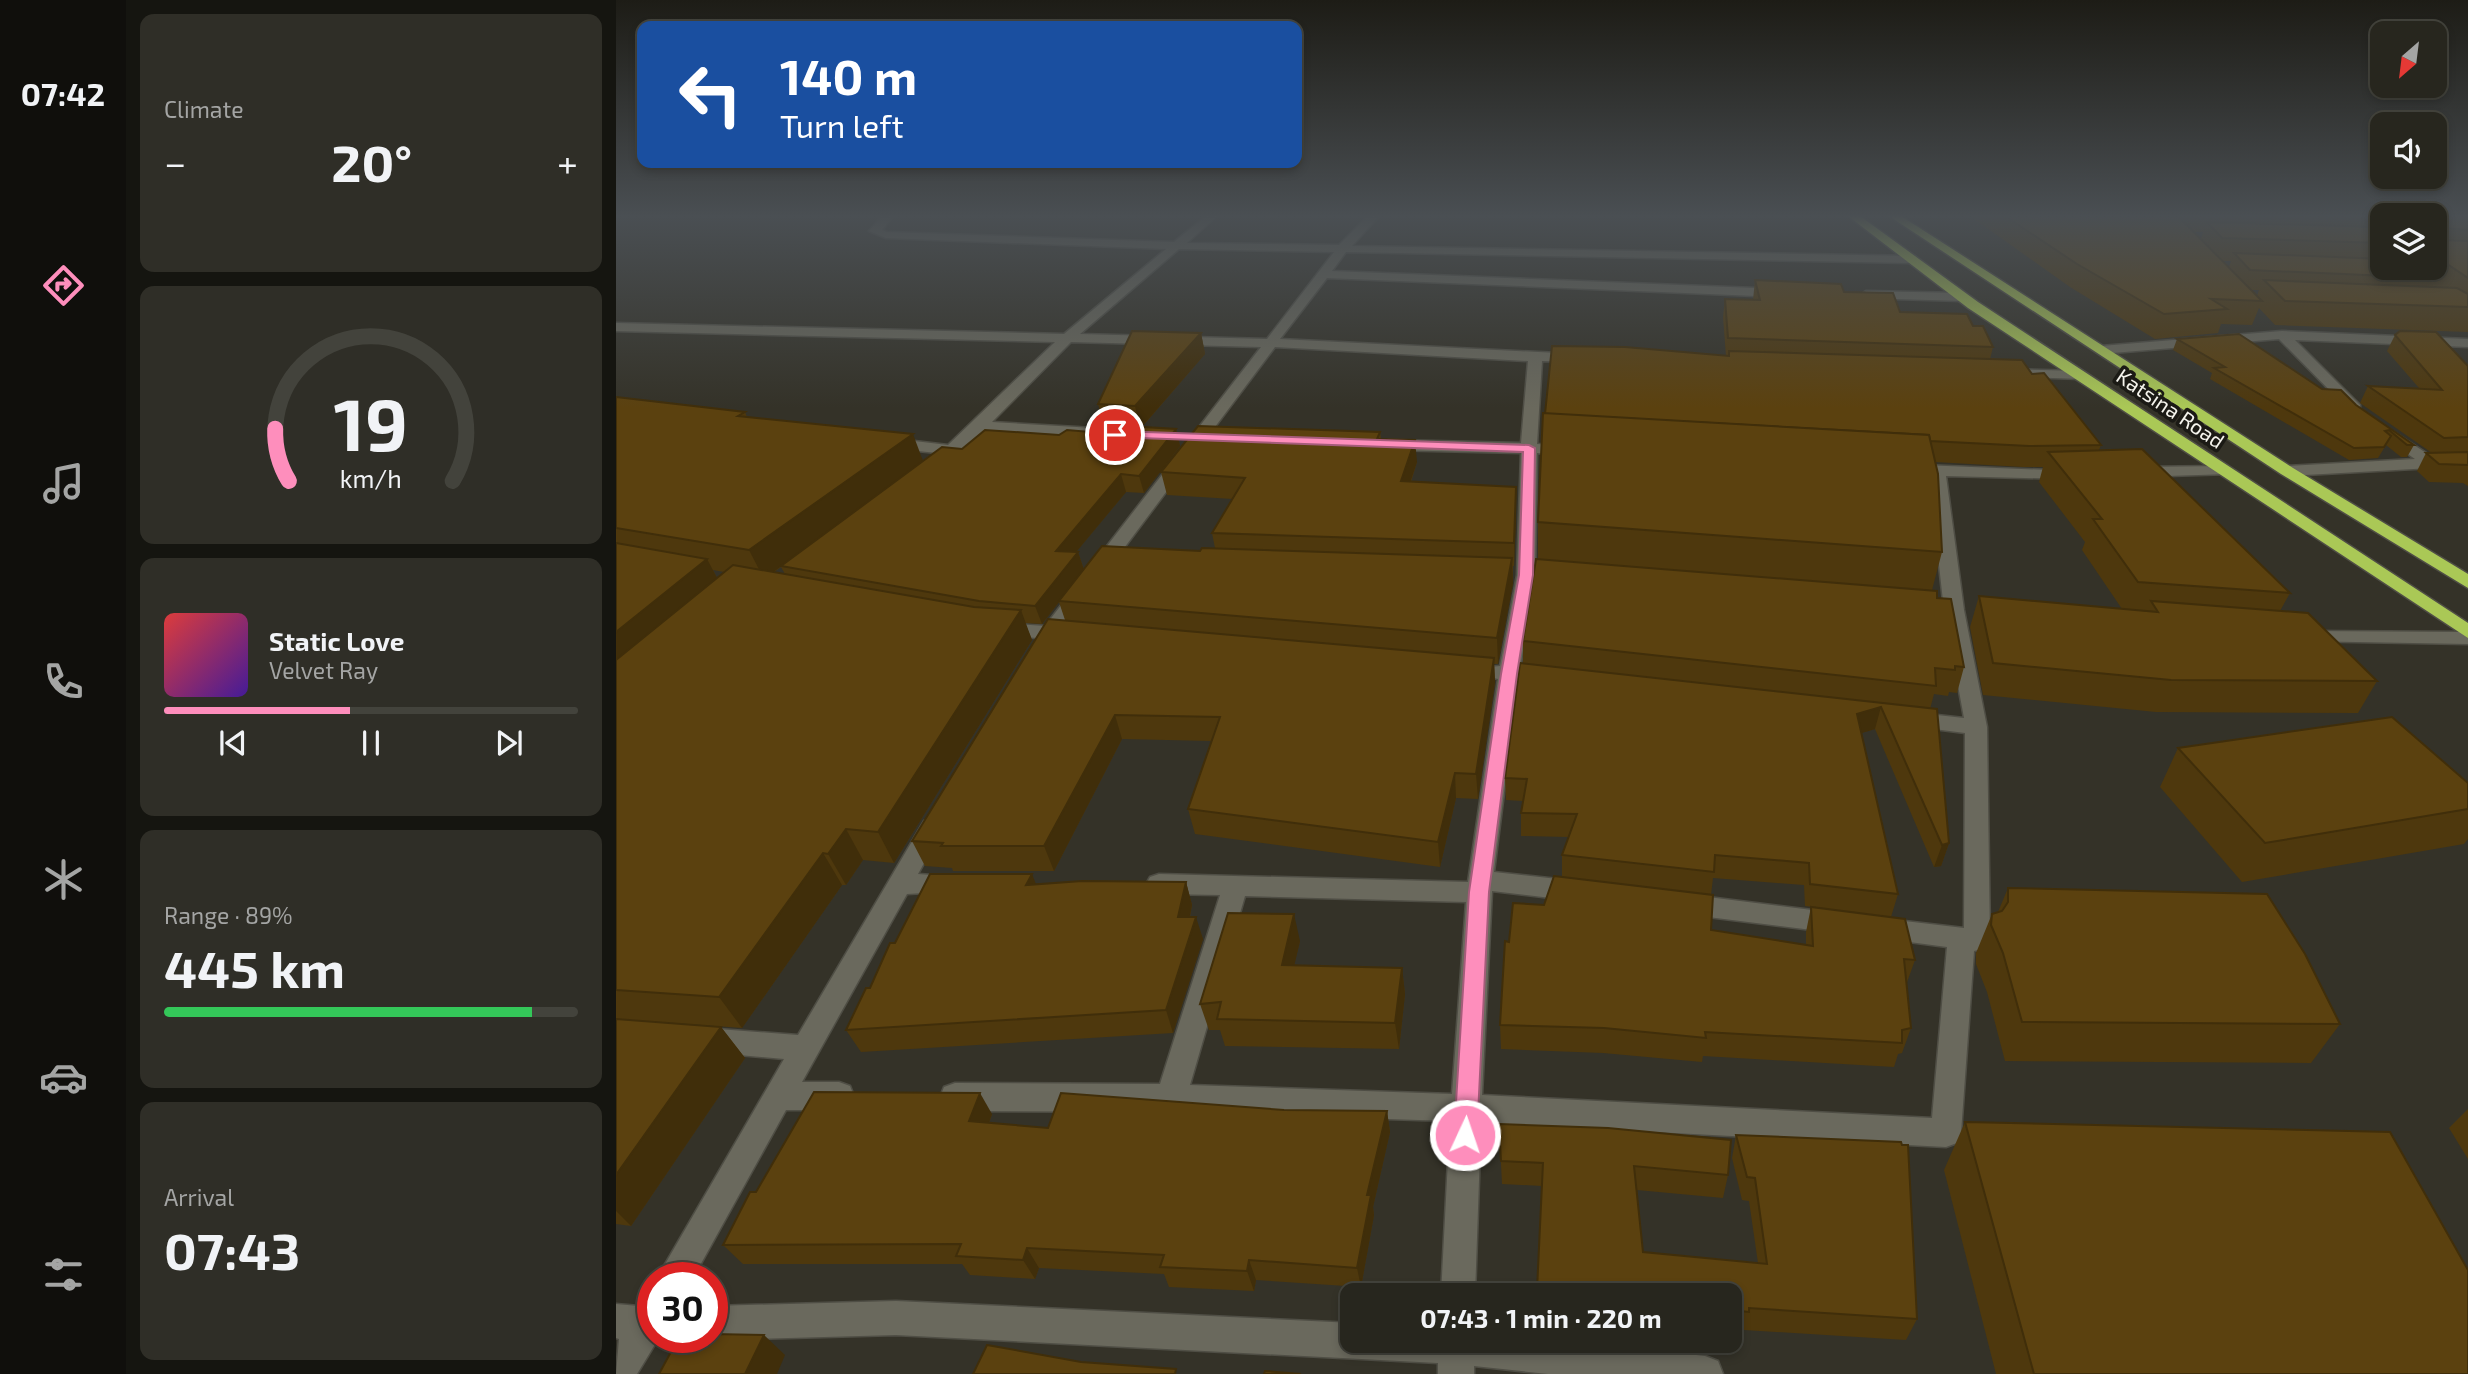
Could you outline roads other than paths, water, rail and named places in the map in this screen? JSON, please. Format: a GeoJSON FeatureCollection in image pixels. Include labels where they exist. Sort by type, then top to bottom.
{"type":"FeatureCollection","features":[{"type":"Feature","properties":{"kind":"highway","name":"Katsina Road"},"geometry":{"type":"LineString","coordinates":[[1939,280],[2468,632]]}},
{"type":"Feature","properties":{"kind":"highway","name":"Katsina Road"},"geometry":{"type":"LineString","coordinates":[[1993,280],[2287,471],[2468,582]]}},
{"type":"Feature","properties":{"kind":"street"},"geometry":{"type":"LineString","coordinates":[[920,474],[953,450],[1067,338],[1137,280]]}},
{"type":"Feature","properties":{"kind":"street"},"geometry":{"type":"LineString","coordinates":[[1035,657],[1049,633],[1190,439],[1271,343],[1319,280]]}},
{"type":"Feature","properties":{"kind":"street"},"geometry":{"type":"LineString","coordinates":[[1726,280],[1793,293]]}},
{"type":"Feature","properties":{"kind":"street"},"geometry":{"type":"LineString","coordinates":[[1846,295],[1962,297]]}},
{"type":"Feature","properties":{"kind":"street"},"geometry":{"type":"LineString","coordinates":[[616,327],[1271,343],[1591,359]]}},
{"type":"Feature","properties":{"kind":"street"},"geometry":{"type":"LineString","coordinates":[[2101,350],[2273,332],[2468,343]]}},
{"type":"Feature","properties":{"kind":"street"},"geometry":{"type":"LineString","coordinates":[[2273,332],[2373,421],[2428,461]]}},
{"type":"Feature","properties":{"kind":"street"},"geometry":{"type":"LineString","coordinates":[[1459,1283],[1480,886],[1509,674],[1526,576],[1529,448],[1535,357]]}},
{"type":"Feature","properties":{"kind":"street"},"geometry":{"type":"LineString","coordinates":[[1990,372],[2081,375]]}},
{"type":"Feature","properties":{"kind":"street"},"geometry":{"type":"LineString","coordinates":[[979,426],[1115,435]]}},
{"type":"Feature","properties":{"kind":"street"},"geometry":{"type":"LineString","coordinates":[[1190,439],[1225,440]]}},
{"type":"Feature","properties":{"kind":"street"},"geometry":{"type":"LineString","coordinates":[[872,441],[953,450]]}},
{"type":"Feature","properties":{"kind":"street"},"geometry":{"type":"LineString","coordinates":[[1377,444],[1584,452]]}},
{"type":"Feature","properties":{"kind":"street"},"geometry":{"type":"LineString","coordinates":[[2287,471],[2428,461],[2468,461]]}},
{"type":"Feature","properties":{"kind":"street"},"geometry":{"type":"LineString","coordinates":[[1909,470],[2007,475],[2085,473]]}},
{"type":"Feature","properties":{"kind":"street"},"geometry":{"type":"LineString","coordinates":[[1937,471],[1954,610],[1976,727],[1977,940]]}},
{"type":"Feature","properties":{"kind":"street"},"geometry":{"type":"LineString","coordinates":[[2111,473],[2224,471]]}},
{"type":"Feature","properties":{"kind":"street"},"geometry":{"type":"LineString","coordinates":[[1102,561],[1129,562]]}},
{"type":"Feature","properties":{"kind":"street"},"geometry":{"type":"LineString","coordinates":[[986,628],[1091,637]]}},
{"type":"Feature","properties":{"kind":"street"},"geometry":{"type":"LineString","coordinates":[[2281,635],[2358,639],[2468,638]]}},
{"type":"Feature","properties":{"kind":"street"},"geometry":{"type":"LineString","coordinates":[[1481,671],[1564,680]]}},
{"type":"Feature","properties":{"kind":"street"},"geometry":{"type":"LineString","coordinates":[[1894,717],[1976,727]]}},
{"type":"Feature","properties":{"kind":"street"},"geometry":{"type":"LineString","coordinates":[[683,1262],[803,1048],[941,812]]}},
{"type":"Feature","properties":{"kind":"street"},"geometry":{"type":"LineString","coordinates":[[898,884],[979,884]]}},
{"type":"Feature","properties":{"kind":"street"},"geometry":{"type":"LineString","coordinates":[[1141,884],[1480,886],[1605,895]]}},
{"type":"Feature","properties":{"kind":"street"},"geometry":{"type":"LineString","coordinates":[[1171,1098],[1236,884]]}},
{"type":"Feature","properties":{"kind":"street"},"geometry":{"type":"LineString","coordinates":[[1660,901],[1977,940]]}},
{"type":"Feature","properties":{"kind":"street"},"geometry":{"type":"LineString","coordinates":[[927,1097],[1171,1098],[1466,1108],[1945,1133],[1961,942],[1977,940]]}},
{"type":"Feature","properties":{"kind":"street"},"geometry":{"type":"LineString","coordinates":[[683,1038],[803,1048]]}},
{"type":"Feature","properties":{"kind":"street"},"geometry":{"type":"LineString","coordinates":[[777,1096],[872,1096]]}},
{"type":"Feature","properties":{"kind":"street"},"geometry":{"type":"LineString","coordinates":[[728,1323],[896,1318],[1456,1354],[1705,1374]]}},
{"type":"Feature","properties":{"kind":"street"},"geometry":{"type":"LineString","coordinates":[[617,1374],[637,1332]]}}]}
